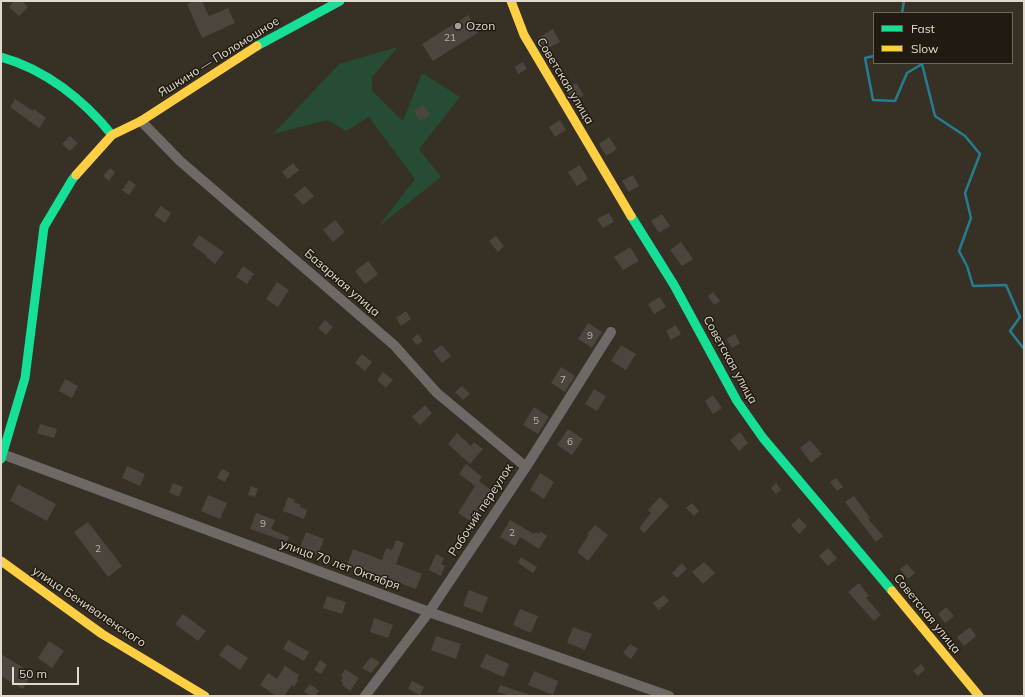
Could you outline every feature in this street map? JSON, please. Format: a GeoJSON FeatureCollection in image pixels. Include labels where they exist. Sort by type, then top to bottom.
{"type":"FeatureCollection","features":[{"type":"Feature","properties":{"kind":"street","name":"Яшкино — Поломошное"},"geometry":{"type":"LineString","coordinates":[[112,135],[141,121],[257,46],[340,1]]}},
{"type":"Feature","properties":{"kind":"street","name":"Советская улица"},"geometry":{"type":"LineString","coordinates":[[511,1],[524,35],[612,182],[635,224],[674,285],[737,401],[763,438],[867,560],[979,696]]}},
{"type":"Feature","properties":{"kind":"street"},"geometry":{"type":"LineString","coordinates":[[1,57],[9,58],[62,87],[95,115],[106,126],[112,135],[72,180],[44,227],[25,378],[2,457]]}},
{"type":"Feature","properties":{"kind":"street","name":"Базарная улица"},"geometry":{"type":"LineString","coordinates":[[141,121],[180,161],[394,345],[437,392],[526,467]]}},
{"type":"Feature","properties":{"kind":"street","name":"Рабочий переулок"},"geometry":{"type":"LineString","coordinates":[[366,696],[429,612],[526,467],[611,332]]}},
{"type":"Feature","properties":{"kind":"street","name":"улица 70 лет Октября"},"geometry":{"type":"LineString","coordinates":[[2,457],[429,612],[669,696]]}},
{"type":"Feature","properties":{"kind":"street","name":"улица Бениваленского"},"geometry":{"type":"LineString","coordinates":[[1,561],[102,634],[205,696]]}},
{"type":"Feature","properties":{"kind":"green space"},"geometry":{"type":"Polygon","coordinates":[[[398,47],[372,77],[372,91],[403,121],[422,73],[460,97],[419,149],[441,177],[378,227],[415,179],[369,117],[346,131],[327,120],[273,134],[339,64],[398,47]]]}},
{"type":"Feature","properties":{"kind":"building"},"geometry":{"type":"Polygon","coordinates":[[[14,1],[22,1],[28,7],[19,16],[9,7],[14,1]]]}},
{"type":"Feature","properties":{"kind":"building"},"geometry":{"type":"Polygon","coordinates":[[[194,1],[202,1],[209,16],[228,8],[235,23],[202,38],[187,4],[194,1]]]}},
{"type":"Feature","properties":{"kind":"building"},"geometry":{"type":"Polygon","coordinates":[[[468,15],[479,32],[433,61],[422,44],[468,15]]]}},
{"type":"Feature","properties":{"kind":"building"},"geometry":{"type":"Polygon","coordinates":[[[553,29],[560,42],[545,50],[538,38],[553,29]]]}},
{"type":"Feature","properties":{"kind":"building"},"geometry":{"type":"Polygon","coordinates":[[[523,62],[527,69],[518,74],[515,67],[523,62]]]}},
{"type":"Feature","properties":{"kind":"building"},"geometry":{"type":"Polygon","coordinates":[[[576,83],[584,95],[573,101],[566,89],[576,83]]]}},
{"type":"Feature","properties":{"kind":"building"},"geometry":{"type":"Polygon","coordinates":[[[15,99],[33,111],[34,109],[46,118],[39,128],[10,107],[15,99]]]}},
{"type":"Feature","properties":{"kind":"building"},"geometry":{"type":"Polygon","coordinates":[[[423,105],[430,115],[420,121],[414,111],[423,105]]]}},
{"type":"Feature","properties":{"kind":"building"},"geometry":{"type":"Polygon","coordinates":[[[560,120],[566,130],[555,137],[549,127],[560,120]]]}},
{"type":"Feature","properties":{"kind":"building"},"geometry":{"type":"Polygon","coordinates":[[[70,136],[78,143],[70,151],[62,144],[70,136]]]}},
{"type":"Feature","properties":{"kind":"building"},"geometry":{"type":"Polygon","coordinates":[[[609,137],[617,149],[606,156],[599,144],[609,137]]]}},
{"type":"Feature","properties":{"kind":"building"},"geometry":{"type":"Polygon","coordinates":[[[293,163],[299,170],[288,179],[282,172],[293,163]]]}},
{"type":"Feature","properties":{"kind":"building"},"geometry":{"type":"Polygon","coordinates":[[[580,165],[588,179],[577,186],[568,172],[580,165]]]}},
{"type":"Feature","properties":{"kind":"building"},"geometry":{"type":"Polygon","coordinates":[[[110,168],[115,172],[109,181],[103,176],[110,168]]]}},
{"type":"Feature","properties":{"kind":"building"},"geometry":{"type":"Polygon","coordinates":[[[633,175],[639,186],[629,192],[622,181],[633,175]]]}},
{"type":"Feature","properties":{"kind":"building"},"geometry":{"type":"Polygon","coordinates":[[[129,180],[136,185],[129,195],[122,190],[129,180]]]}},
{"type":"Feature","properties":{"kind":"building"},"geometry":{"type":"Polygon","coordinates":[[[305,186],[314,196],[303,205],[294,195],[305,186]]]}},
{"type":"Feature","properties":{"kind":"building"},"geometry":{"type":"Polygon","coordinates":[[[161,206],[171,213],[165,223],[154,215],[161,206]]]}},
{"type":"Feature","properties":{"kind":"building"},"geometry":{"type":"Polygon","coordinates":[[[609,213],[614,222],[603,228],[597,219],[609,213]]]}},
{"type":"Feature","properties":{"kind":"building"},"geometry":{"type":"Polygon","coordinates":[[[662,214],[670,226],[659,233],[651,221],[662,214]]]}},
{"type":"Feature","properties":{"kind":"building"},"geometry":{"type":"Polygon","coordinates":[[[335,220],[345,232],[333,242],[323,230],[335,220]]]}},
{"type":"Feature","properties":{"kind":"building"},"geometry":{"type":"Polygon","coordinates":[[[199,235],[224,252],[215,264],[192,245],[199,235]]]}},
{"type":"Feature","properties":{"kind":"building"},"geometry":{"type":"Polygon","coordinates":[[[496,236],[504,246],[498,252],[489,241],[496,236]]]}},
{"type":"Feature","properties":{"kind":"building"},"geometry":{"type":"Polygon","coordinates":[[[681,242],[693,259],[682,266],[670,250],[681,242]]]}},
{"type":"Feature","properties":{"kind":"building"},"geometry":{"type":"Polygon","coordinates":[[[630,247],[639,261],[623,270],[614,257],[630,247]]]}},
{"type":"Feature","properties":{"kind":"building"},"geometry":{"type":"Polygon","coordinates":[[[368,261],[378,274],[365,284],[355,271],[368,261]]]}},
{"type":"Feature","properties":{"kind":"building"},"geometry":{"type":"Polygon","coordinates":[[[243,266],[254,274],[247,284],[236,277],[243,266]]]}},
{"type":"Feature","properties":{"kind":"building"},"geometry":{"type":"Polygon","coordinates":[[[277,282],[289,290],[278,307],[266,299],[277,282]]]}},
{"type":"Feature","properties":{"kind":"building"},"geometry":{"type":"Polygon","coordinates":[[[713,292],[720,301],[714,305],[708,296],[713,292]]]}},
{"type":"Feature","properties":{"kind":"building"},"geometry":{"type":"Polygon","coordinates":[[[660,297],[666,307],[654,314],[648,304],[660,297]]]}},
{"type":"Feature","properties":{"kind":"building"},"geometry":{"type":"Polygon","coordinates":[[[406,311],[411,319],[401,326],[396,318],[406,311]]]}},
{"type":"Feature","properties":{"kind":"building"},"geometry":{"type":"Polygon","coordinates":[[[325,320],[333,327],[326,335],[318,328],[325,320]]]}},
{"type":"Feature","properties":{"kind":"building"},"geometry":{"type":"Polygon","coordinates":[[[588,323],[602,332],[592,348],[578,339],[588,323]]]}},
{"type":"Feature","properties":{"kind":"building"},"geometry":{"type":"Polygon","coordinates":[[[676,325],[681,334],[671,340],[666,331],[676,325]]]}},
{"type":"Feature","properties":{"kind":"building"},"geometry":{"type":"Polygon","coordinates":[[[418,334],[423,341],[417,345],[412,339],[418,334]]]}},
{"type":"Feature","properties":{"kind":"building"},"geometry":{"type":"Polygon","coordinates":[[[735,334],[740,343],[732,348],[726,339],[735,334]]]}},
{"type":"Feature","properties":{"kind":"building"},"geometry":{"type":"Polygon","coordinates":[[[442,345],[451,356],[442,363],[433,351],[442,345]]]}},
{"type":"Feature","properties":{"kind":"building"},"geometry":{"type":"Polygon","coordinates":[[[621,345],[636,354],[626,370],[611,361],[621,345]]]}},
{"type":"Feature","properties":{"kind":"building"},"geometry":{"type":"Polygon","coordinates":[[[362,354],[372,362],[365,371],[355,363],[362,354]]]}},
{"type":"Feature","properties":{"kind":"building"},"geometry":{"type":"Polygon","coordinates":[[[561,367],[575,376],[565,392],[551,383],[561,367]]]}},
{"type":"Feature","properties":{"kind":"building"},"geometry":{"type":"Polygon","coordinates":[[[383,372],[393,380],[386,388],[377,380],[383,372]]]}},
{"type":"Feature","properties":{"kind":"building"},"geometry":{"type":"Polygon","coordinates":[[[65,379],[78,386],[72,398],[59,391],[65,379]]]}},
{"type":"Feature","properties":{"kind":"building"},"geometry":{"type":"Polygon","coordinates":[[[462,386],[470,394],[463,400],[455,392],[462,386]]]}},
{"type":"Feature","properties":{"kind":"building"},"geometry":{"type":"Polygon","coordinates":[[[594,389],[606,396],[597,411],[585,404],[594,389]]]}},
{"type":"Feature","properties":{"kind":"building"},"geometry":{"type":"Polygon","coordinates":[[[713,395],[722,408],[713,414],[705,401],[713,395]]]}},
{"type":"Feature","properties":{"kind":"building"},"geometry":{"type":"Polygon","coordinates":[[[425,405],[432,413],[420,425],[412,417],[425,405]]]}},
{"type":"Feature","properties":{"kind":"building"},"geometry":{"type":"Polygon","coordinates":[[[534,407],[549,417],[538,434],[523,425],[534,407]]]}},
{"type":"Feature","properties":{"kind":"building"},"geometry":{"type":"Polygon","coordinates":[[[40,424],[57,429],[54,438],[37,433],[40,424]]]}},
{"type":"Feature","properties":{"kind":"building"},"geometry":{"type":"Polygon","coordinates":[[[568,429],[583,439],[572,455],[557,445],[568,429]]]}},
{"type":"Feature","properties":{"kind":"building"},"geometry":{"type":"Polygon","coordinates":[[[740,432],[748,443],[739,451],[730,440],[740,432]]]}},
{"type":"Feature","properties":{"kind":"building"},"geometry":{"type":"Polygon","coordinates":[[[457,433],[471,446],[474,442],[483,449],[470,464],[448,444],[457,433]]]}},
{"type":"Feature","properties":{"kind":"building"},"geometry":{"type":"Polygon","coordinates":[[[810,440],[822,454],[811,463],[800,448],[810,440]]]}},
{"type":"Feature","properties":{"kind":"building"},"geometry":{"type":"Polygon","coordinates":[[[466,464],[482,477],[479,481],[495,493],[491,498],[488,496],[472,522],[458,513],[475,486],[459,474],[466,464]]]}},
{"type":"Feature","properties":{"kind":"building"},"geometry":{"type":"Polygon","coordinates":[[[127,466],[145,474],[140,486],[122,478],[127,466]]]}},
{"type":"Feature","properties":{"kind":"building"},"geometry":{"type":"Polygon","coordinates":[[[222,469],[230,473],[225,482],[217,478],[222,469]]]}},
{"type":"Feature","properties":{"kind":"building"},"geometry":{"type":"Polygon","coordinates":[[[540,473],[554,482],[544,499],[530,490],[540,473]]]}},
{"type":"Feature","properties":{"kind":"building"},"geometry":{"type":"Polygon","coordinates":[[[836,478],[843,487],[837,491],[830,482],[836,478]]]}},
{"type":"Feature","properties":{"kind":"building"},"geometry":{"type":"Polygon","coordinates":[[[173,483],[183,487],[179,497],[169,492],[173,483]]]}},
{"type":"Feature","properties":{"kind":"building"},"geometry":{"type":"Polygon","coordinates":[[[776,483],[781,490],[776,494],[771,488],[776,483]]]}},
{"type":"Feature","properties":{"kind":"building"},"geometry":{"type":"Polygon","coordinates":[[[18,484],[56,504],[47,521],[10,501],[18,484]]]}},
{"type":"Feature","properties":{"kind":"building"},"geometry":{"type":"Polygon","coordinates":[[[251,486],[258,489],[255,497],[248,495],[251,486]]]}},
{"type":"Feature","properties":{"kind":"building"},"geometry":{"type":"Polygon","coordinates":[[[208,495],[227,503],[220,519],[201,511],[208,495]]]}},
{"type":"Feature","properties":{"kind":"building"},"geometry":{"type":"Polygon","coordinates":[[[854,496],[870,518],[868,519],[883,536],[876,542],[845,502],[854,496]]]}},
{"type":"Feature","properties":{"kind":"building"},"geometry":{"type":"Polygon","coordinates":[[[288,497],[301,505],[300,507],[307,510],[304,519],[283,511],[288,497]]]}},
{"type":"Feature","properties":{"kind":"building"},"geometry":{"type":"Polygon","coordinates":[[[660,497],[669,506],[644,533],[639,528],[651,513],[648,510],[660,497]]]}},
{"type":"Feature","properties":{"kind":"building"},"geometry":{"type":"Polygon","coordinates":[[[692,503],[699,511],[694,516],[686,508],[692,503]]]}},
{"type":"Feature","properties":{"kind":"building"},"geometry":{"type":"Polygon","coordinates":[[[256,513],[275,520],[271,529],[289,537],[287,542],[250,529],[256,513]]]}},
{"type":"Feature","properties":{"kind":"building"},"geometry":{"type":"Polygon","coordinates":[[[799,518],[807,526],[799,534],[791,525],[799,518]]]}},
{"type":"Feature","properties":{"kind":"building"},"geometry":{"type":"Polygon","coordinates":[[[510,520],[534,534],[535,532],[539,534],[540,531],[547,536],[539,549],[520,537],[515,546],[500,537],[510,520]]]}},
{"type":"Feature","properties":{"kind":"building"},"geometry":{"type":"Polygon","coordinates":[[[88,522],[122,566],[108,577],[74,532],[88,522]]]}},
{"type":"Feature","properties":{"kind":"building"},"geometry":{"type":"Polygon","coordinates":[[[595,525],[608,535],[588,561],[577,552],[589,535],[587,534],[595,525]]]}},
{"type":"Feature","properties":{"kind":"building"},"geometry":{"type":"Polygon","coordinates":[[[306,532],[324,539],[318,555],[300,548],[306,532]]]}},
{"type":"Feature","properties":{"kind":"building"},"geometry":{"type":"Polygon","coordinates":[[[396,540],[404,543],[396,564],[422,574],[416,589],[389,579],[386,586],[375,581],[377,576],[347,565],[353,549],[382,560],[386,548],[392,550],[396,540]]]}},
{"type":"Feature","properties":{"kind":"building"},"geometry":{"type":"Polygon","coordinates":[[[828,548],[837,558],[828,566],[819,556],[828,548]]]}},
{"type":"Feature","properties":{"kind":"building"},"geometry":{"type":"Polygon","coordinates":[[[436,554],[444,558],[441,564],[445,566],[441,576],[429,570],[436,554]]]}},
{"type":"Feature","properties":{"kind":"building"},"geometry":{"type":"Polygon","coordinates":[[[521,557],[537,567],[533,573],[518,563],[521,557]]]}},
{"type":"Feature","properties":{"kind":"building"},"geometry":{"type":"Polygon","coordinates":[[[704,562],[715,573],[703,584],[692,572],[704,562]]]}},
{"type":"Feature","properties":{"kind":"building"},"geometry":{"type":"Polygon","coordinates":[[[682,563],[687,569],[677,578],[672,573],[682,563]]]}},
{"type":"Feature","properties":{"kind":"building"},"geometry":{"type":"Polygon","coordinates":[[[907,564],[915,573],[908,579],[900,569],[907,564]]]}},
{"type":"Feature","properties":{"kind":"building"},"geometry":{"type":"Polygon","coordinates":[[[859,583],[869,596],[866,598],[881,615],[874,621],[848,592],[859,583]]]}},
{"type":"Feature","properties":{"kind":"building"},"geometry":{"type":"Polygon","coordinates":[[[469,590],[488,597],[482,613],[463,606],[469,590]]]}},
{"type":"Feature","properties":{"kind":"building"},"geometry":{"type":"Polygon","coordinates":[[[664,595],[669,601],[659,610],[653,603],[664,595]]]}},
{"type":"Feature","properties":{"kind":"building"},"geometry":{"type":"Polygon","coordinates":[[[327,596],[346,602],[342,614],[323,608],[327,596]]]}},
{"type":"Feature","properties":{"kind":"building"},"geometry":{"type":"Polygon","coordinates":[[[946,607],[954,616],[945,623],[938,614],[946,607]]]}},
{"type":"Feature","properties":{"kind":"building"},"geometry":{"type":"Polygon","coordinates":[[[520,609],[538,616],[531,633],[513,625],[520,609]]]}},
{"type":"Feature","properties":{"kind":"building"},"geometry":{"type":"Polygon","coordinates":[[[183,614],[206,631],[198,641],[175,624],[183,614]]]}},
{"type":"Feature","properties":{"kind":"building"},"geometry":{"type":"Polygon","coordinates":[[[374,618],[393,625],[388,638],[370,632],[374,618]]]}},
{"type":"Feature","properties":{"kind":"building"},"geometry":{"type":"Polygon","coordinates":[[[573,627],[592,634],[585,650],[567,643],[573,627]]]}},
{"type":"Feature","properties":{"kind":"building"},"geometry":{"type":"Polygon","coordinates":[[[970,627],[976,636],[964,646],[957,637],[970,627]]]}},
{"type":"Feature","properties":{"kind":"building"},"geometry":{"type":"Polygon","coordinates":[[[436,636],[461,644],[456,659],[431,650],[436,636]]]}},
{"type":"Feature","properties":{"kind":"building"},"geometry":{"type":"Polygon","coordinates":[[[288,640],[309,652],[304,661],[283,649],[288,640]]]}},
{"type":"Feature","properties":{"kind":"building"},"geometry":{"type":"Polygon","coordinates":[[[49,641],[64,651],[52,668],[38,658],[49,641]]]}},
{"type":"Feature","properties":{"kind":"building"},"geometry":{"type":"Polygon","coordinates":[[[227,644],[248,658],[240,670],[219,655],[227,644]]]}},
{"type":"Feature","properties":{"kind":"building"},"geometry":{"type":"Polygon","coordinates":[[[630,644],[638,649],[631,659],[623,653],[630,644]]]}},
{"type":"Feature","properties":{"kind":"building"},"geometry":{"type":"Polygon","coordinates":[[[1,654],[32,673],[23,689],[1,676],[1,654]]]}},
{"type":"Feature","properties":{"kind":"building"},"geometry":{"type":"Polygon","coordinates":[[[486,654],[509,664],[504,677],[480,667],[486,654]]]}},
{"type":"Feature","properties":{"kind":"building"},"geometry":{"type":"Polygon","coordinates":[[[371,657],[380,662],[371,673],[362,668],[371,657]]]}},
{"type":"Feature","properties":{"kind":"building"},"geometry":{"type":"Polygon","coordinates":[[[320,660],[327,665],[321,674],[314,670],[320,660]]]}},
{"type":"Feature","properties":{"kind":"building"},"geometry":{"type":"Polygon","coordinates":[[[921,664],[925,669],[918,676],[913,671],[921,664]]]}},
{"type":"Feature","properties":{"kind":"building"},"geometry":{"type":"Polygon","coordinates":[[[285,666],[299,675],[294,687],[292,685],[284,696],[276,696],[260,685],[268,673],[277,679],[285,666]]]}},
{"type":"Feature","properties":{"kind":"building"},"geometry":{"type":"Polygon","coordinates":[[[345,669],[359,678],[350,691],[342,685],[343,683],[341,681],[343,677],[341,676],[345,669]]]}},
{"type":"Feature","properties":{"kind":"building"},"geometry":{"type":"Polygon","coordinates":[[[534,671],[558,681],[553,695],[528,685],[534,671]]]}},
{"type":"Feature","properties":{"kind":"building"},"geometry":{"type":"Polygon","coordinates":[[[412,681],[424,687],[420,695],[408,689],[412,681]]]}},
{"type":"Feature","properties":{"kind":"building"},"geometry":{"type":"Polygon","coordinates":[[[310,684],[319,691],[315,696],[311,696],[304,692],[310,684]]]}},
{"type":"Feature","properties":{"kind":"building"},"geometry":{"type":"Polygon","coordinates":[[[500,685],[530,696],[510,696],[497,692],[500,685]]]}},
{"type":"Feature","properties":{"kind":"waterway"},"geometry":{"type":"LineString","coordinates":[[902,12],[904,1]]}},
{"type":"Feature","properties":{"kind":"waterway"},"geometry":{"type":"LineString","coordinates":[[873,56],[865,58],[873,100],[895,101],[907,73],[922,64]]}},
{"type":"Feature","properties":{"kind":"waterway"},"geometry":{"type":"LineString","coordinates":[[922,64],[935,116],[965,136],[980,154],[965,193],[971,218],[959,251],[967,266],[973,286],[1006,285],[1020,317],[1010,331],[1024,349]]}},
{"type":"Feature","properties":{"kind":"traffic: fast"},"geometry":{"type":"LineString","coordinates":[[257,46],[340,1]]}},
{"type":"Feature","properties":{"kind":"traffic: fast"},"geometry":{"type":"LineString","coordinates":[[1,57],[33,69],[62,87],[89,110],[112,135]]}},
{"type":"Feature","properties":{"kind":"traffic: fast"},"geometry":{"type":"LineString","coordinates":[[1,459],[25,378],[44,227],[76,175]]}},
{"type":"Feature","properties":{"kind":"traffic: fast"},"geometry":{"type":"LineString","coordinates":[[631,216],[674,285],[737,401],[763,438],[892,591]]}},
{"type":"Feature","properties":{"kind":"traffic: slow"},"geometry":{"type":"LineString","coordinates":[[511,1],[524,35],[631,216]]}},
{"type":"Feature","properties":{"kind":"traffic: slow"},"geometry":{"type":"LineString","coordinates":[[76,175],[112,135],[141,121],[257,46]]}},
{"type":"Feature","properties":{"kind":"traffic: slow"},"geometry":{"type":"LineString","coordinates":[[1,561],[102,634],[205,696]]}},
{"type":"Feature","properties":{"kind":"traffic: slow"},"geometry":{"type":"LineString","coordinates":[[892,591],[979,696]]}},
{"type":"Feature","properties":{"kind":"place","name":"Ozon"},"geometry":{"type":"Point","coordinates":[458,26]}}]}
